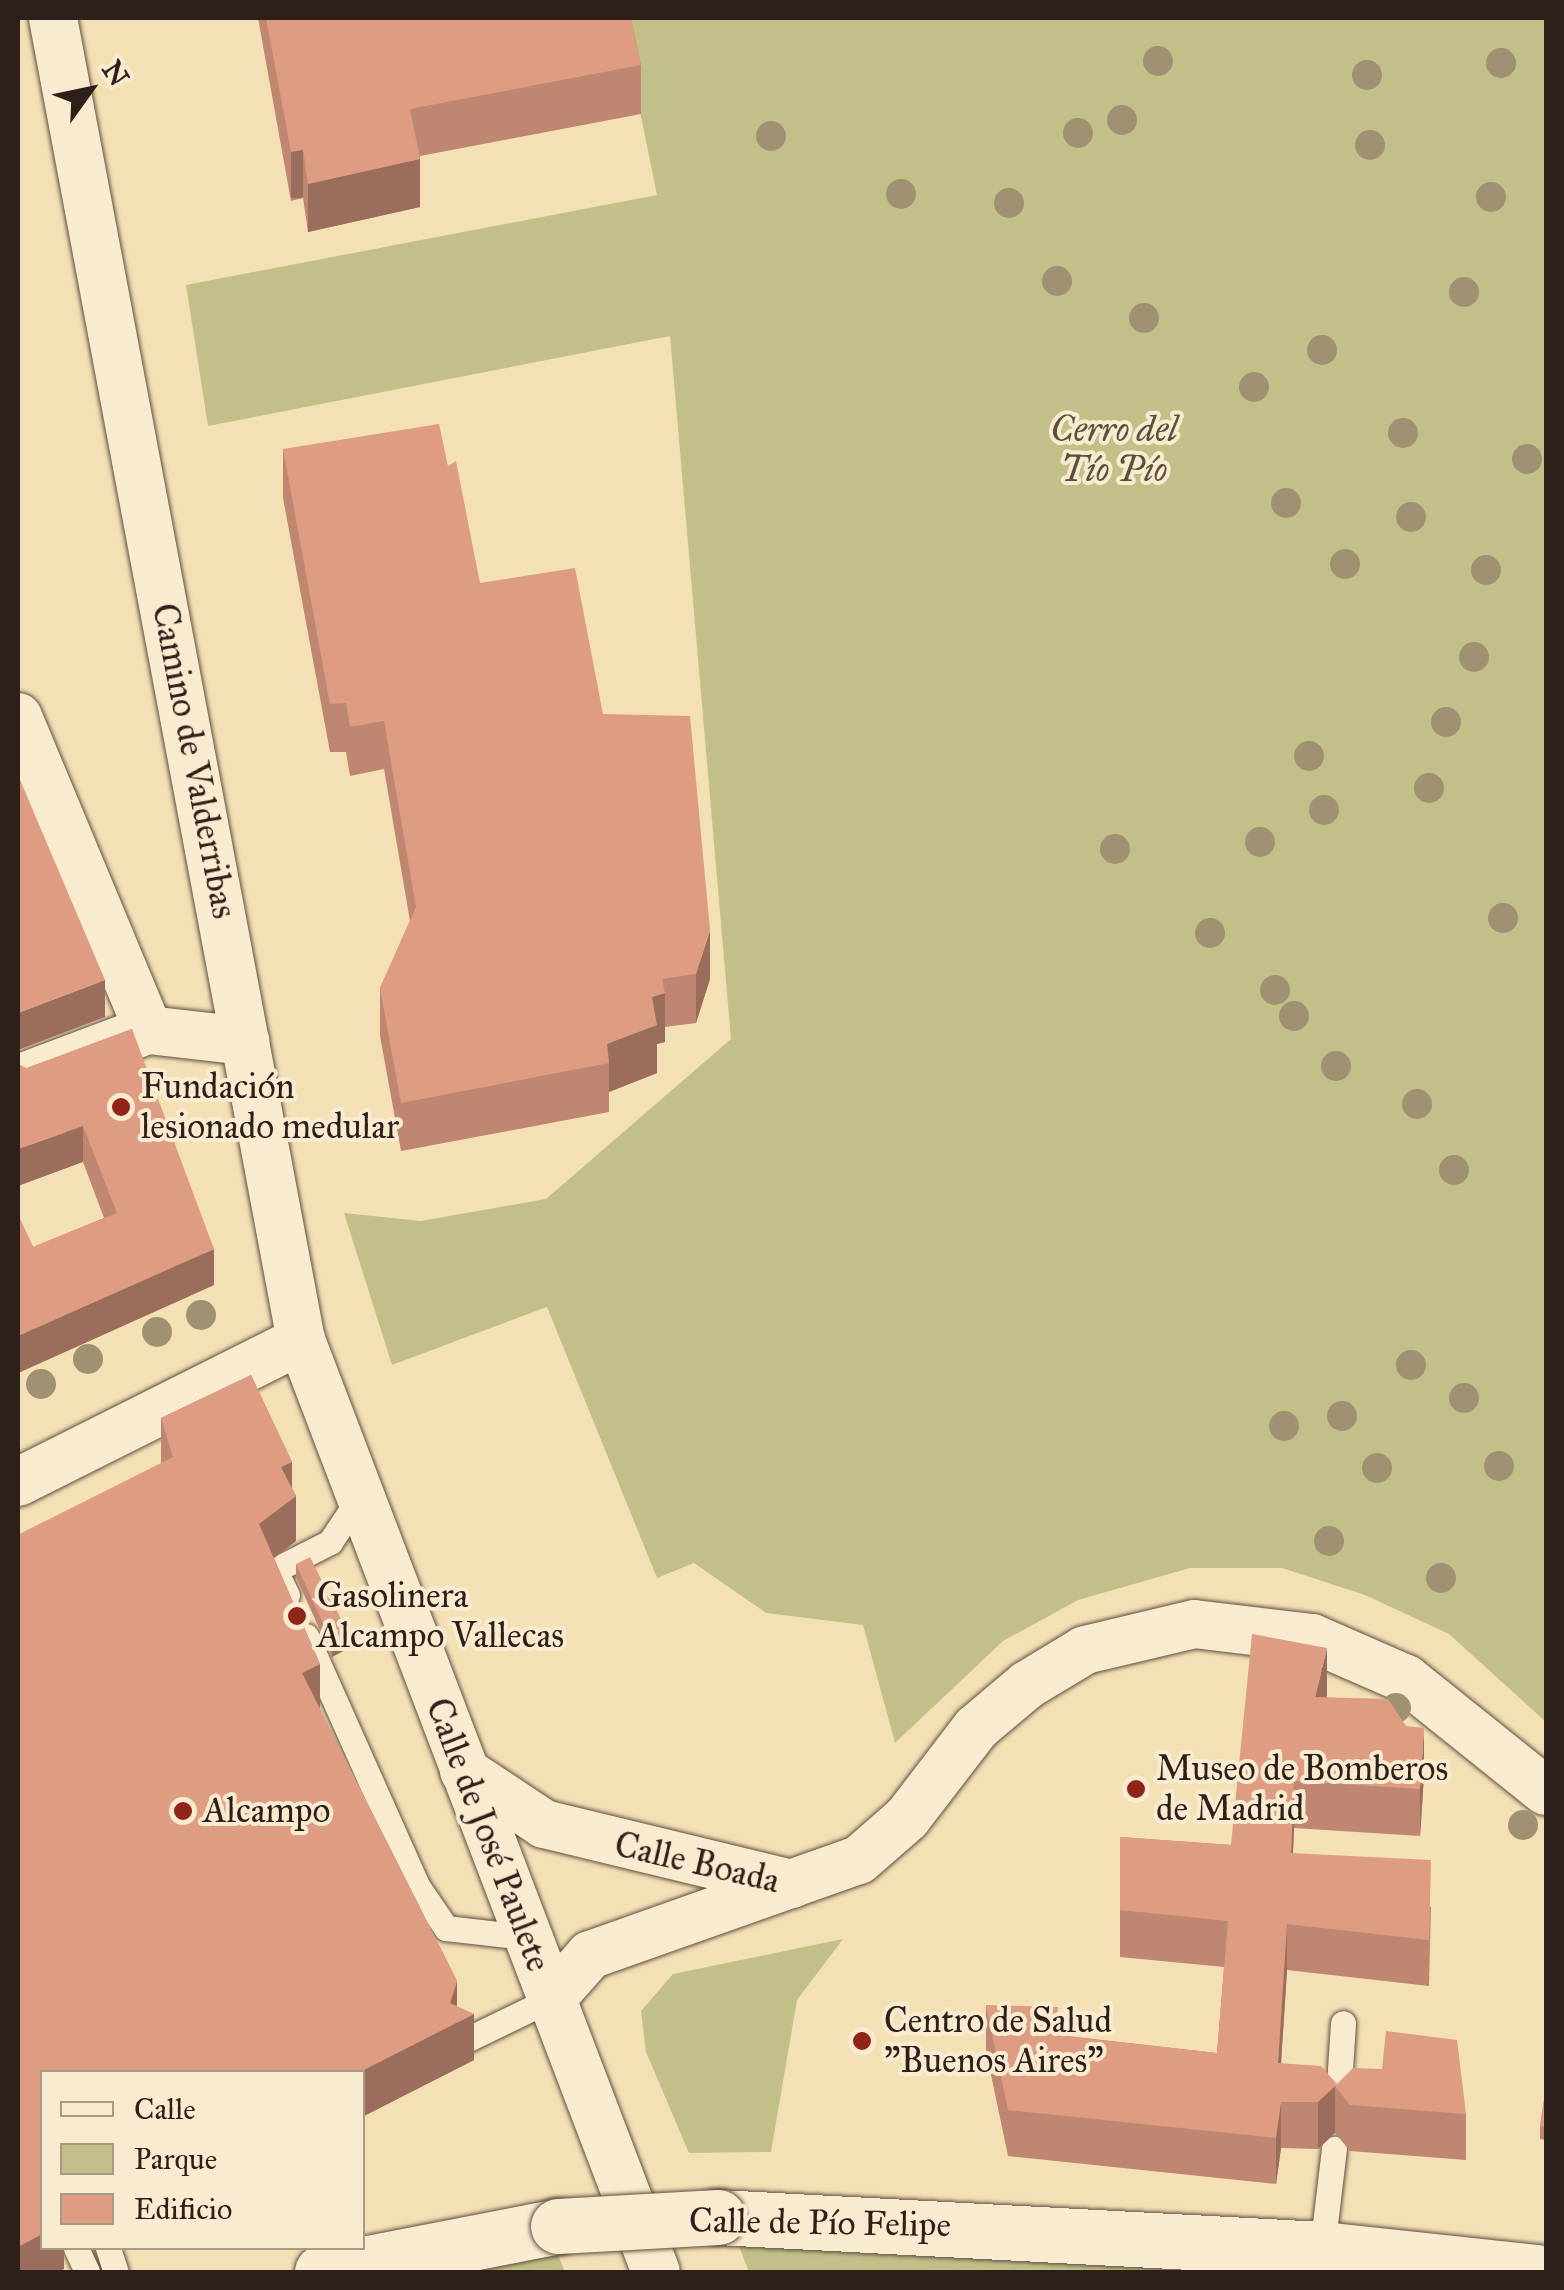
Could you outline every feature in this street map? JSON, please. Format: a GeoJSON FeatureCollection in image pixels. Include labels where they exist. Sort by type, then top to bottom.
{"type":"FeatureCollection","features":[{"type":"Feature","properties":{"kind":"street","name":"Camino de Valderribas"},"geometry":{"type":"LineString","coordinates":[[28,18],[86,182]]}},
{"type":"Feature","properties":{"kind":"street","name":"Camino de Valderribas"},"geometry":{"type":"LineString","coordinates":[[53,18],[301,1340]]}},
{"type":"Feature","properties":{"kind":"street"},"geometry":{"type":"LineString","coordinates":[[18,717],[148,1030]]}},
{"type":"Feature","properties":{"kind":"street"},"geometry":{"type":"LineString","coordinates":[[18,1079],[148,1030],[246,1040]]}},
{"type":"Feature","properties":{"kind":"street"},"geometry":{"type":"LineString","coordinates":[[18,1482],[301,1340]]}},
{"type":"Feature","properties":{"kind":"street","name":"Calle de José Paulete"},"geometry":{"type":"LineString","coordinates":[[301,1340],[525,1937],[656,2272]]}},
{"type":"Feature","properties":{"kind":"street"},"geometry":{"type":"LineString","coordinates":[[796,1885],[859,1860],[906,1818],[976,1728],[1027,1686],[1085,1650],[1194,1624],[1312,1638],[1406,1679],[1546,1790]]}},
{"type":"Feature","properties":{"kind":"street","name":"Calle Boada"},"geometry":{"type":"LineString","coordinates":[[464,1770],[544,1824],[796,1885]]}},
{"type":"Feature","properties":{"kind":"street","name":"Calle Boada"},"geometry":{"type":"LineString","coordinates":[[550,1999],[590,1955],[796,1885]]}},
{"type":"Feature","properties":{"kind":"street","name":"Calle de Pío Felipe"},"geometry":{"type":"LineString","coordinates":[[322,2272],[558,2226],[718,2217],[1327,2261],[1538,2272]]}},
{"type":"Feature","properties":{"kind":"lane"},"geometry":{"type":"LineString","coordinates":[[360,1497],[330,1542],[274,1570],[418,1887],[446,1928],[525,1937]]}},
{"type":"Feature","properties":{"kind":"lane"},"geometry":{"type":"LineString","coordinates":[[464,2041],[550,1999]]}},
{"type":"Feature","properties":{"kind":"lane"},"geometry":{"type":"LineString","coordinates":[[1337,2114],[1343,2023]]}},
{"type":"Feature","properties":{"kind":"lane"},"geometry":{"type":"LineString","coordinates":[[1327,2261],[1334,2149]]}},
{"type":"Feature","properties":{"kind":"green space","name":"Cerro del Tío Pío"},"geometry":{"type":"Polygon","coordinates":[[[621,18],[1546,18],[1546,1722],[1449,1634],[1365,1595],[1282,1568],[1190,1568],[1078,1600],[1003,1641],[895,1743],[863,1625],[766,1613],[694,1563],[657,1578],[547,1307],[392,1365],[344,1213],[421,1221],[546,1199],[731,1039],[670,336],[208,426],[186,285],[657,195],[621,18]]]}},
{"type":"Feature","properties":{"kind":"green space"},"geometry":{"type":"Polygon","coordinates":[[[843,1939],[797,2000],[771,2152],[689,2153],[646,2052],[641,2011],[673,1974],[843,1939]]]}},
{"type":"Feature","properties":{"kind":"green space"},"geometry":{"type":"Polygon","coordinates":[[[739,2246],[1086,2258],[1244,2272],[749,2272],[739,2246]]]}},
{"type":"Feature","properties":{"kind":"green space"},"geometry":{"type":"Polygon","coordinates":[[[558,2255],[565,2272],[448,2272],[476,2266],[558,2255]]]}},
{"type":"Feature","properties":{"kind":"building"},"geometry":{"type":"Polygon","coordinates":[[[266,18],[631,18],[641,65],[410,109],[420,159],[308,184],[303,150],[291,152],[266,18]]]}},
{"type":"Feature","properties":{"kind":"building"},"geometry":{"type":"Polygon","coordinates":[[[439,424],[448,466],[456,461],[480,583],[575,568],[603,714],[690,716],[710,930],[696,974],[662,979],[665,993],[652,997],[657,1025],[607,1044],[609,1063],[401,1103],[380,988],[416,907],[384,721],[350,727],[346,703],[330,704],[283,449],[439,424]]]}},
{"type":"Feature","properties":{"kind":"building"},"geometry":{"type":"Polygon","coordinates":[[[18,775],[105,980],[18,1013],[18,775]]]}},
{"type":"Feature","properties":{"kind":"building"},"geometry":{"type":"Polygon","coordinates":[[[132,1029],[214,1249],[18,1336],[18,1215],[33,1247],[117,1213],[83,1126],[18,1149],[18,1064],[27,1068],[132,1029]]]}},
{"type":"Feature","properties":{"kind":"building","name":"Alcampo"},"geometry":{"type":"Polygon","coordinates":[[[251,1375],[292,1462],[281,1467],[296,1496],[259,1524],[320,1664],[302,1673],[457,1981],[450,2003],[474,2014],[364,2070],[40,2070],[40,2235],[18,2247],[18,1535],[173,1457],[161,1418],[251,1375]]]}},
{"type":"Feature","properties":{"kind":"building"},"geometry":{"type":"Polygon","coordinates":[[[310,1557],[349,1635],[332,1643],[296,1564],[310,1557]]]}},
{"type":"Feature","properties":{"kind":"building"},"geometry":{"type":"Polygon","coordinates":[[[1252,1634],[1327,1648],[1315,1697],[1388,1699],[1406,1726],[1424,1728],[1420,1789],[1294,1781],[1291,1853],[1431,1860],[1429,1940],[1287,1924],[1278,2063],[1321,2066],[1337,2084],[1353,2068],[1382,2069],[1386,2031],[1457,2040],[1466,2114],[1350,2105],[1335,2086],[1318,2102],[1281,2102],[1276,2138],[1008,2110],[986,2005],[1058,2007],[1055,2035],[1217,2053],[1228,1921],[1120,1910],[1120,1837],[1231,1845],[1252,1634]]]}},
{"type":"Feature","properties":{"kind":"building"},"geometry":{"type":"Polygon","coordinates":[[[1546,2086],[1546,2127],[1540,2126],[1546,2086]]]}},
{"type":"Feature","properties":{"kind":"place","name":"Fundación lesionado medular"},"geometry":{"type":"Point","coordinates":[121,1107]}},
{"type":"Feature","properties":{"kind":"place","name":"Gasolinera Alcampo Vallecas"},"geometry":{"type":"Point","coordinates":[297,1616]}},
{"type":"Feature","properties":{"kind":"place","name":"Museo de Bomberos de Madrid"},"geometry":{"type":"Point","coordinates":[1136,1789]}},
{"type":"Feature","properties":{"kind":"place","name":"Alcampo"},"geometry":{"type":"Point","coordinates":[183,1811]}},
{"type":"Feature","properties":{"kind":"place","name":"Centro de Salud \"Buenos Aires\""},"geometry":{"type":"Point","coordinates":[862,2041]}}]}
